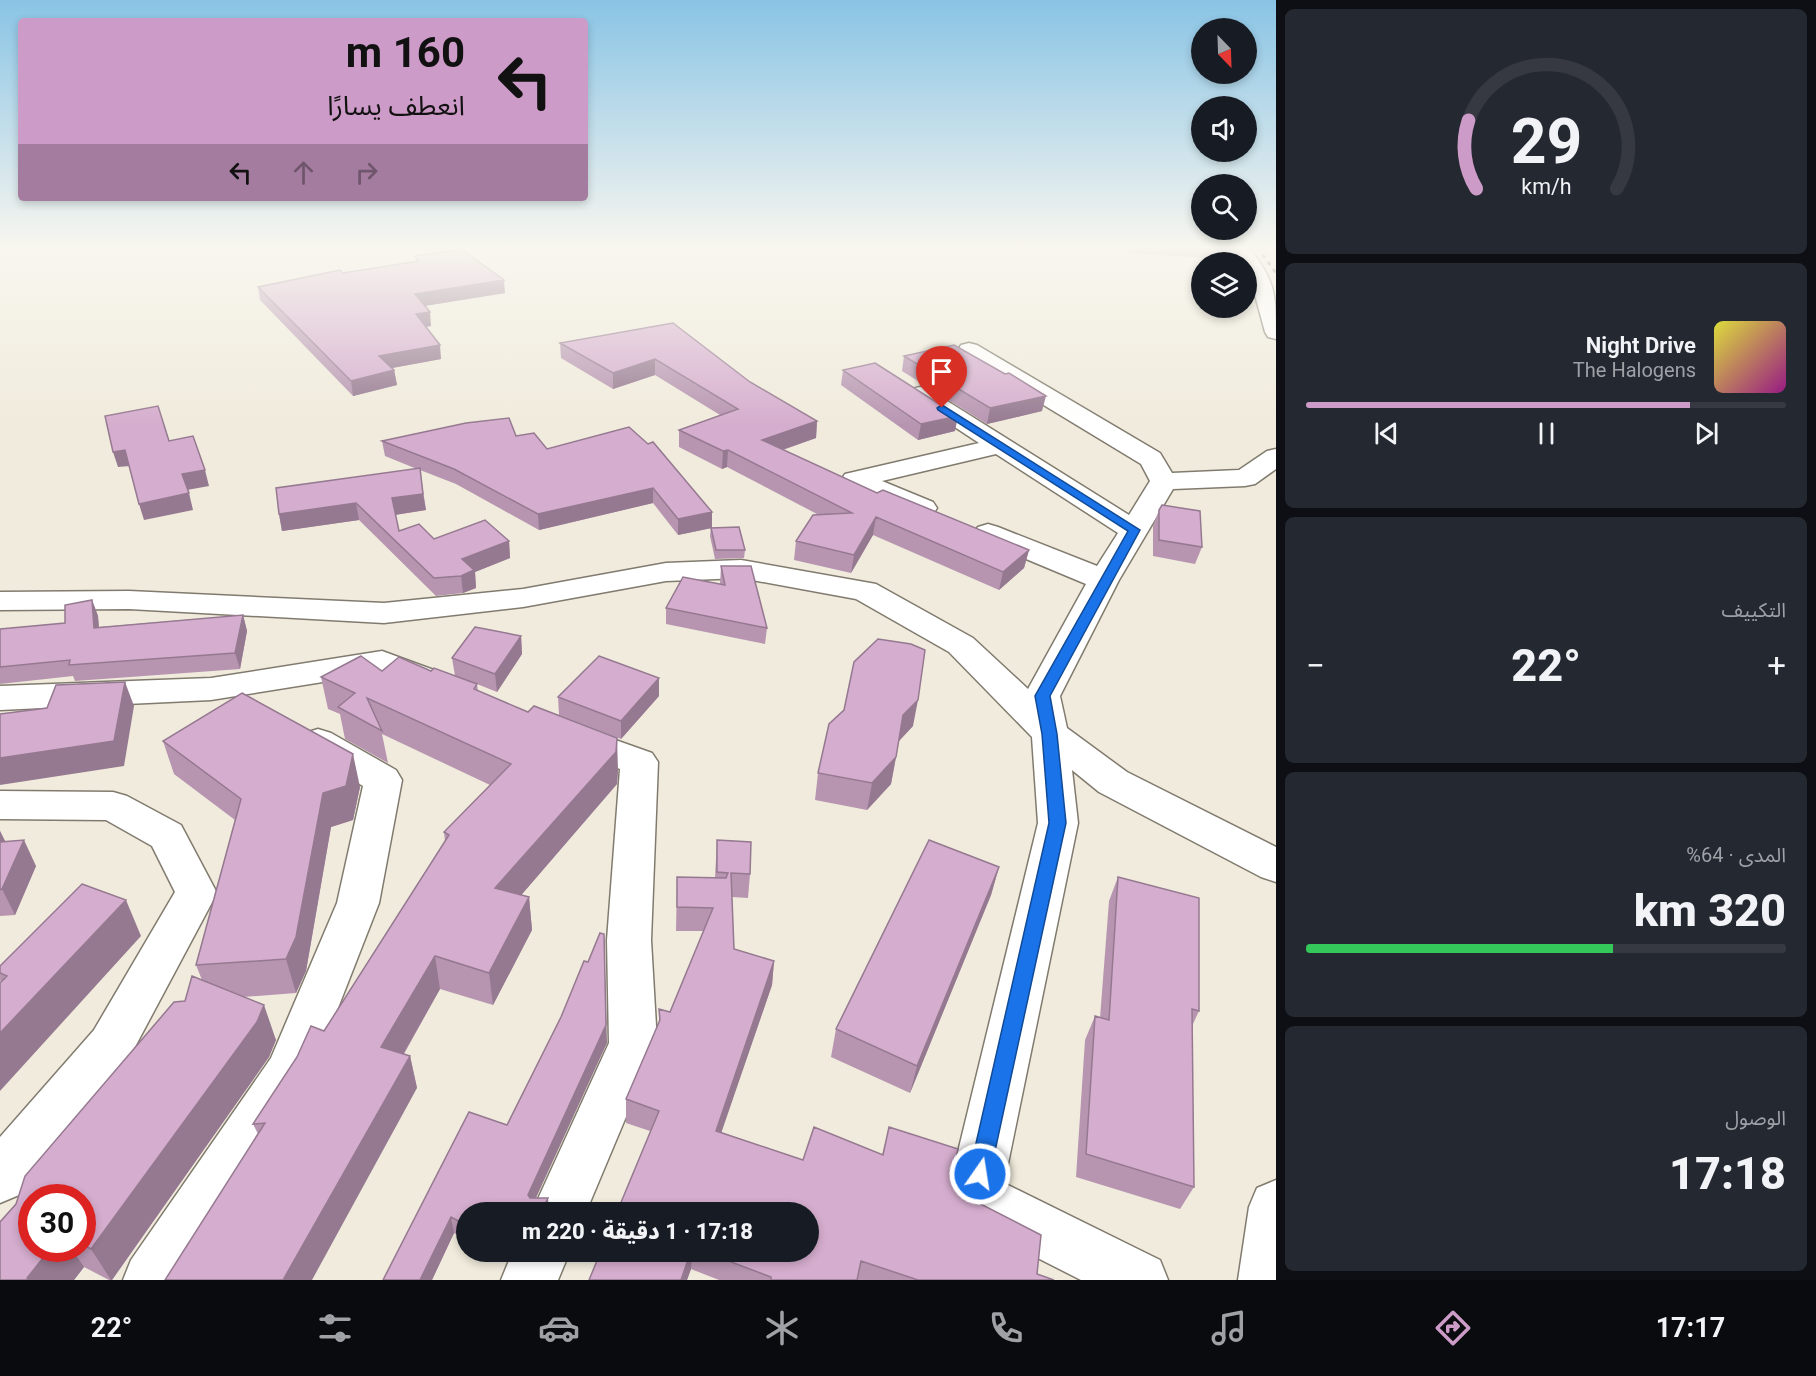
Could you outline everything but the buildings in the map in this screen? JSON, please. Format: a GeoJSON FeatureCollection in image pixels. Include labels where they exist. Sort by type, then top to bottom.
{"type":"FeatureCollection","features":[{"type":"Feature","properties":{"kind":"street"},"geometry":{"type":"LineString","coordinates":[[1269,307],[1276,332]]}},
{"type":"Feature","properties":{"kind":"street"},"geometry":{"type":"LineString","coordinates":[[969,350],[1151,459],[1164,481]]}},
{"type":"Feature","properties":{"kind":"street"},"geometry":{"type":"LineString","coordinates":[[902,383],[1134,530]]}},
{"type":"Feature","properties":{"kind":"street"},"geometry":{"type":"LineString","coordinates":[[1001,445],[855,480],[1104,580]]}},
{"type":"Feature","properties":{"kind":"street"},"geometry":{"type":"LineString","coordinates":[[1164,481],[1245,478],[1276,457]]}},
{"type":"Feature","properties":{"kind":"street"},"geometry":{"type":"LineString","coordinates":[[1140,1280],[974,1197],[1058,823],[1050,734],[1042,696],[1104,580],[1164,481]]}},
{"type":"Feature","properties":{"kind":"street"},"geometry":{"type":"LineString","coordinates":[[0,601],[129,600],[384,613],[523,598],[666,572],[741,569],[865,591],[961,645],[1014,695],[1050,734],[1113,782],[1276,866]]}},
{"type":"Feature","properties":{"kind":"street"},"geometry":{"type":"LineString","coordinates":[[0,698],[211,689],[382,662],[460,693]]}},
{"type":"Feature","properties":{"kind":"street"},"geometry":{"type":"LineString","coordinates":[[151,1280],[288,1072],[358,903],[383,780],[278,721],[211,689]]}},
{"type":"Feature","properties":{"kind":"street"},"geometry":{"type":"LineString","coordinates":[[538,723],[639,762],[629,940],[633,1043],[563,1202]]}},
{"type":"Feature","properties":{"kind":"street"},"geometry":{"type":"LineString","coordinates":[[0,805],[113,806],[167,836],[196,894],[111,1045],[0,1177]]}},
{"type":"Feature","properties":{"kind":"street"},"geometry":{"type":"LineString","coordinates":[[1266,1280],[1276,1207]]}},
{"type":"Feature","properties":{"kind":"street"},"geometry":{"type":"LineString","coordinates":[[529,1280],[537,1262]]}},
{"type":"Feature","properties":{"kind":"route"},"geometry":{"type":"LineString","coordinates":[[942,408],[1134,530],[1104,580],[1042,696],[1050,734],[1058,823],[980,1174]]}}]}
